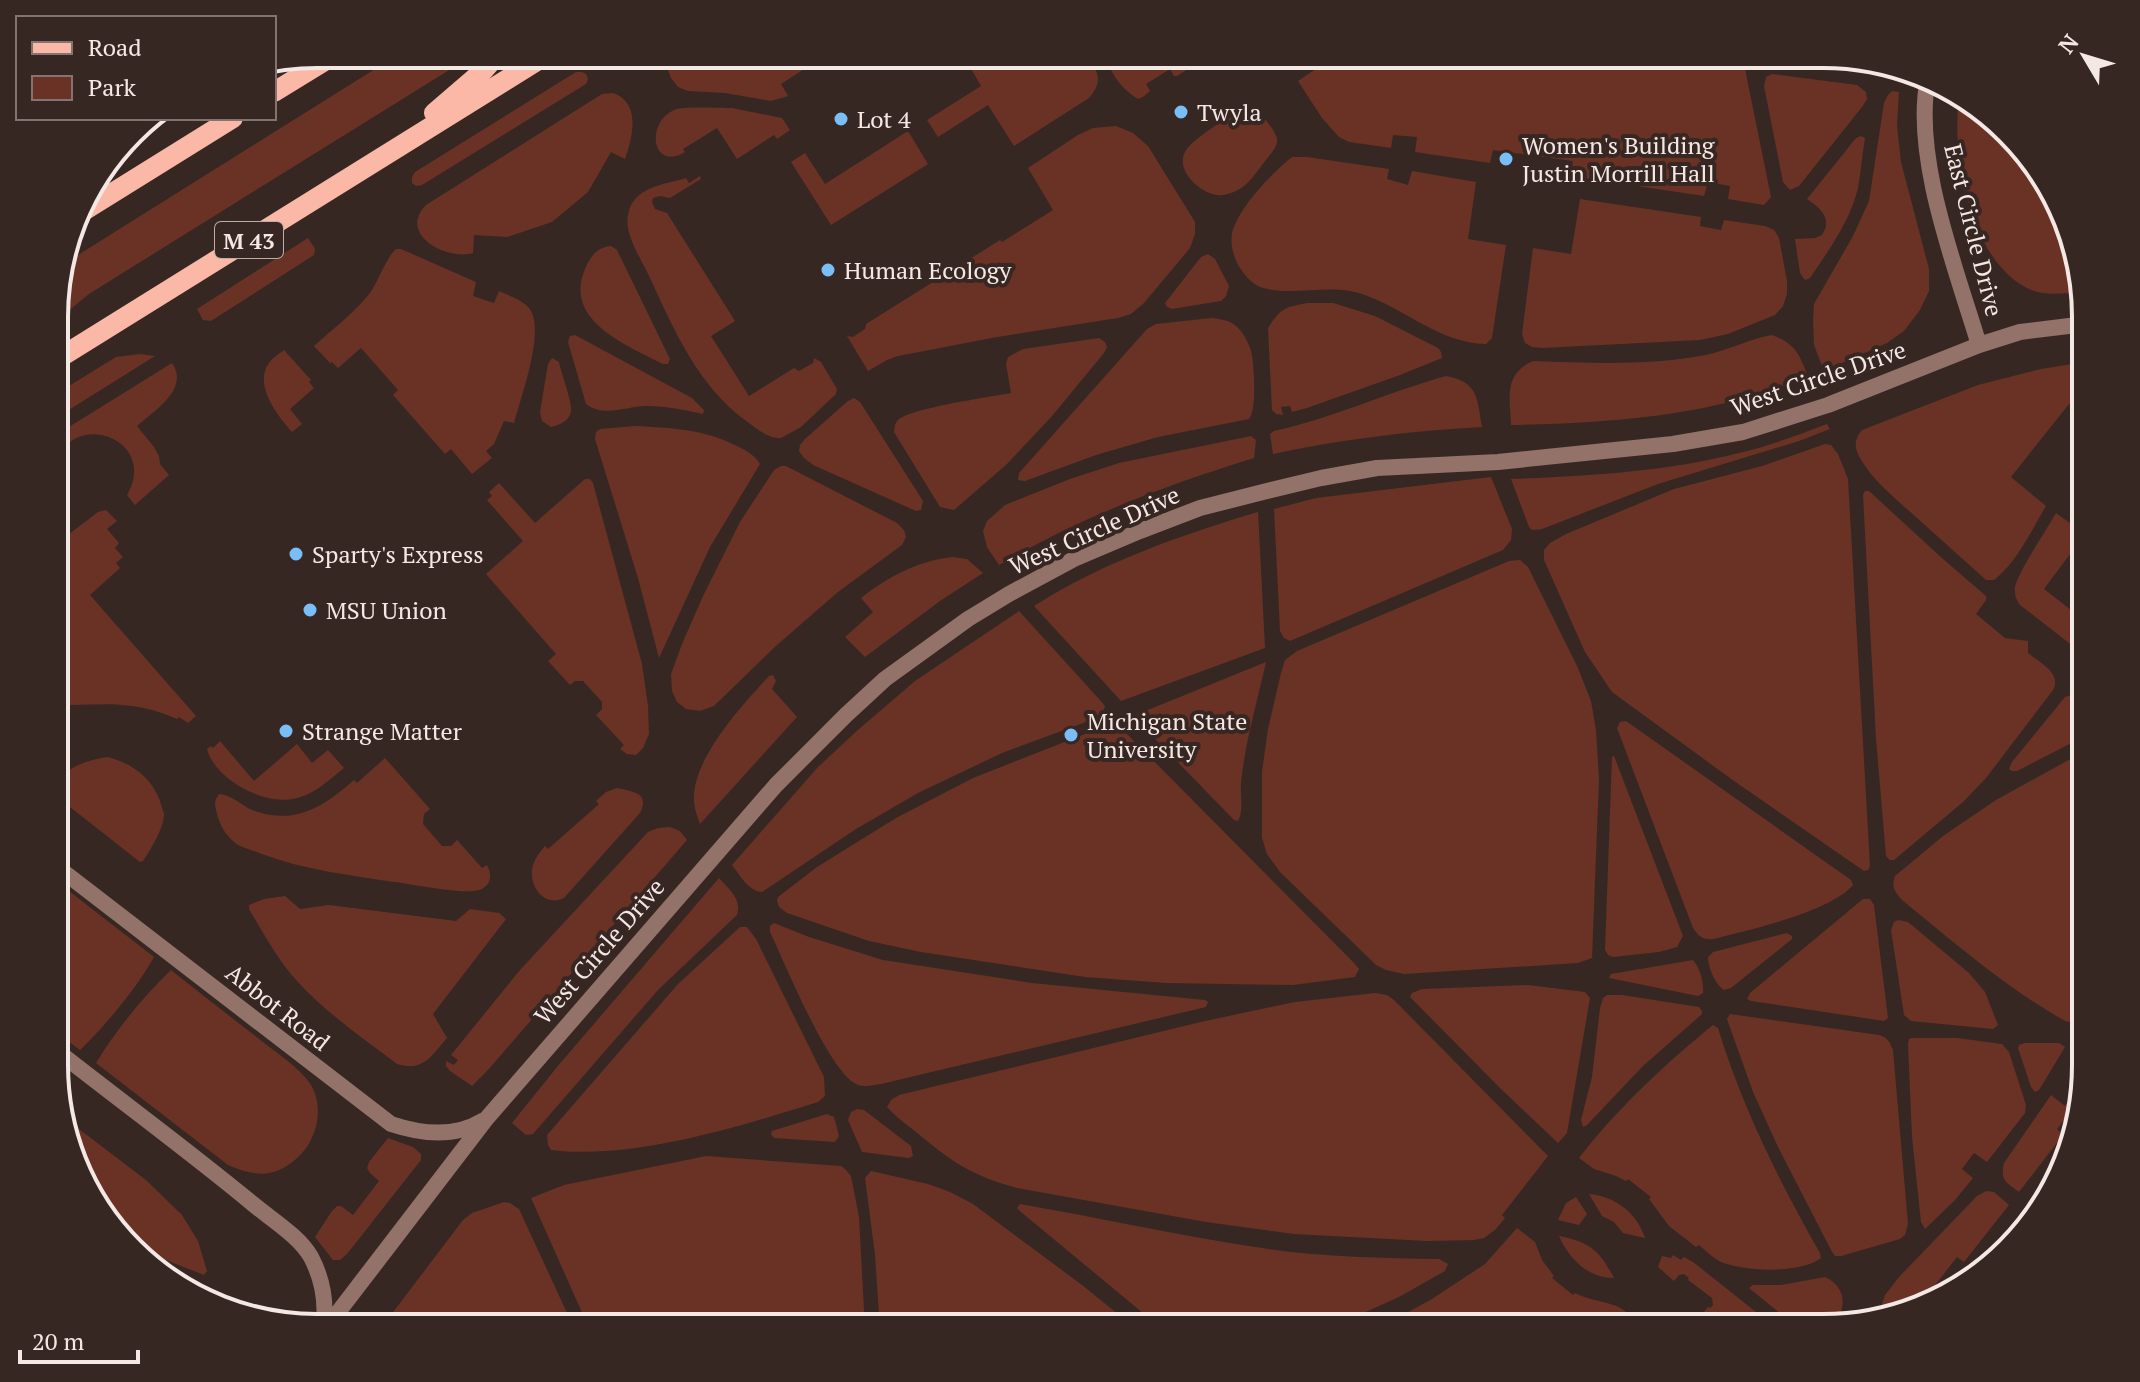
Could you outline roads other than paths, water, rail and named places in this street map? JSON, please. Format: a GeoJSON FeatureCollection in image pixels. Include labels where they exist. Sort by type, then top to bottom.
{"type":"FeatureCollection","features":[{"type":"Feature","properties":{"kind":"main road"},"geometry":{"type":"LineString","coordinates":[[276,91],[313,68]]}},
{"type":"Feature","properties":{"kind":"main road"},"geometry":{"type":"LineString","coordinates":[[383,157],[486,68]]}},
{"type":"Feature","properties":{"kind":"main road","name":"M 43"},"geometry":{"type":"LineString","coordinates":[[68,353],[526,68]]}},
{"type":"Feature","properties":{"kind":"main road"},"geometry":{"type":"LineString","coordinates":[[96,203],[230,120]]}},
{"type":"Feature","properties":{"kind":"street","name":"East Circle Drive"},"geometry":{"type":"LineString","coordinates":[[1927,91],[1925,132],[1930,173],[1979,345]]}},
{"type":"Feature","properties":{"kind":"street","name":"West Circle Drive"},"geometry":{"type":"LineString","coordinates":[[336,1314],[487,1118],[776,785],[885,679],[968,619],[1009,594],[1074,559],[1200,508],[1321,478],[1377,468],[1498,462],[1673,444],[1743,432],[1828,405],[1979,345],[2020,332],[2071,326]]}},
{"type":"Feature","properties":{"kind":"street","name":"Abbot Road"},"geometry":{"type":"LineString","coordinates":[[68,875],[391,1124],[427,1132],[446,1132],[472,1127],[487,1118]]}},
{"type":"Feature","properties":{"kind":"street"},"geometry":{"type":"LineString","coordinates":[[68,1059],[299,1242],[310,1256],[324,1292],[326,1314]]}},
{"type":"Feature","properties":{"kind":"place","name":"Twyla"},"geometry":{"type":"Point","coordinates":[1181,112]}},
{"type":"Feature","properties":{"kind":"place","name":"Lot 4"},"geometry":{"type":"Point","coordinates":[841,119]}},
{"type":"Feature","properties":{"kind":"place","name":"Women's Building Justin Morrill Hall"},"geometry":{"type":"Point","coordinates":[1506,159]}},
{"type":"Feature","properties":{"kind":"place","name":"Human Ecology"},"geometry":{"type":"Point","coordinates":[828,270]}},
{"type":"Feature","properties":{"kind":"place","name":"Sparty's Express"},"geometry":{"type":"Point","coordinates":[296,554]}},
{"type":"Feature","properties":{"kind":"place","name":"MSU Union"},"geometry":{"type":"Point","coordinates":[310,610]}},
{"type":"Feature","properties":{"kind":"place","name":"Strange Matter"},"geometry":{"type":"Point","coordinates":[286,731]}},
{"type":"Feature","properties":{"kind":"place","name":"Michigan State University"},"geometry":{"type":"Point","coordinates":[1071,735]}}]}
